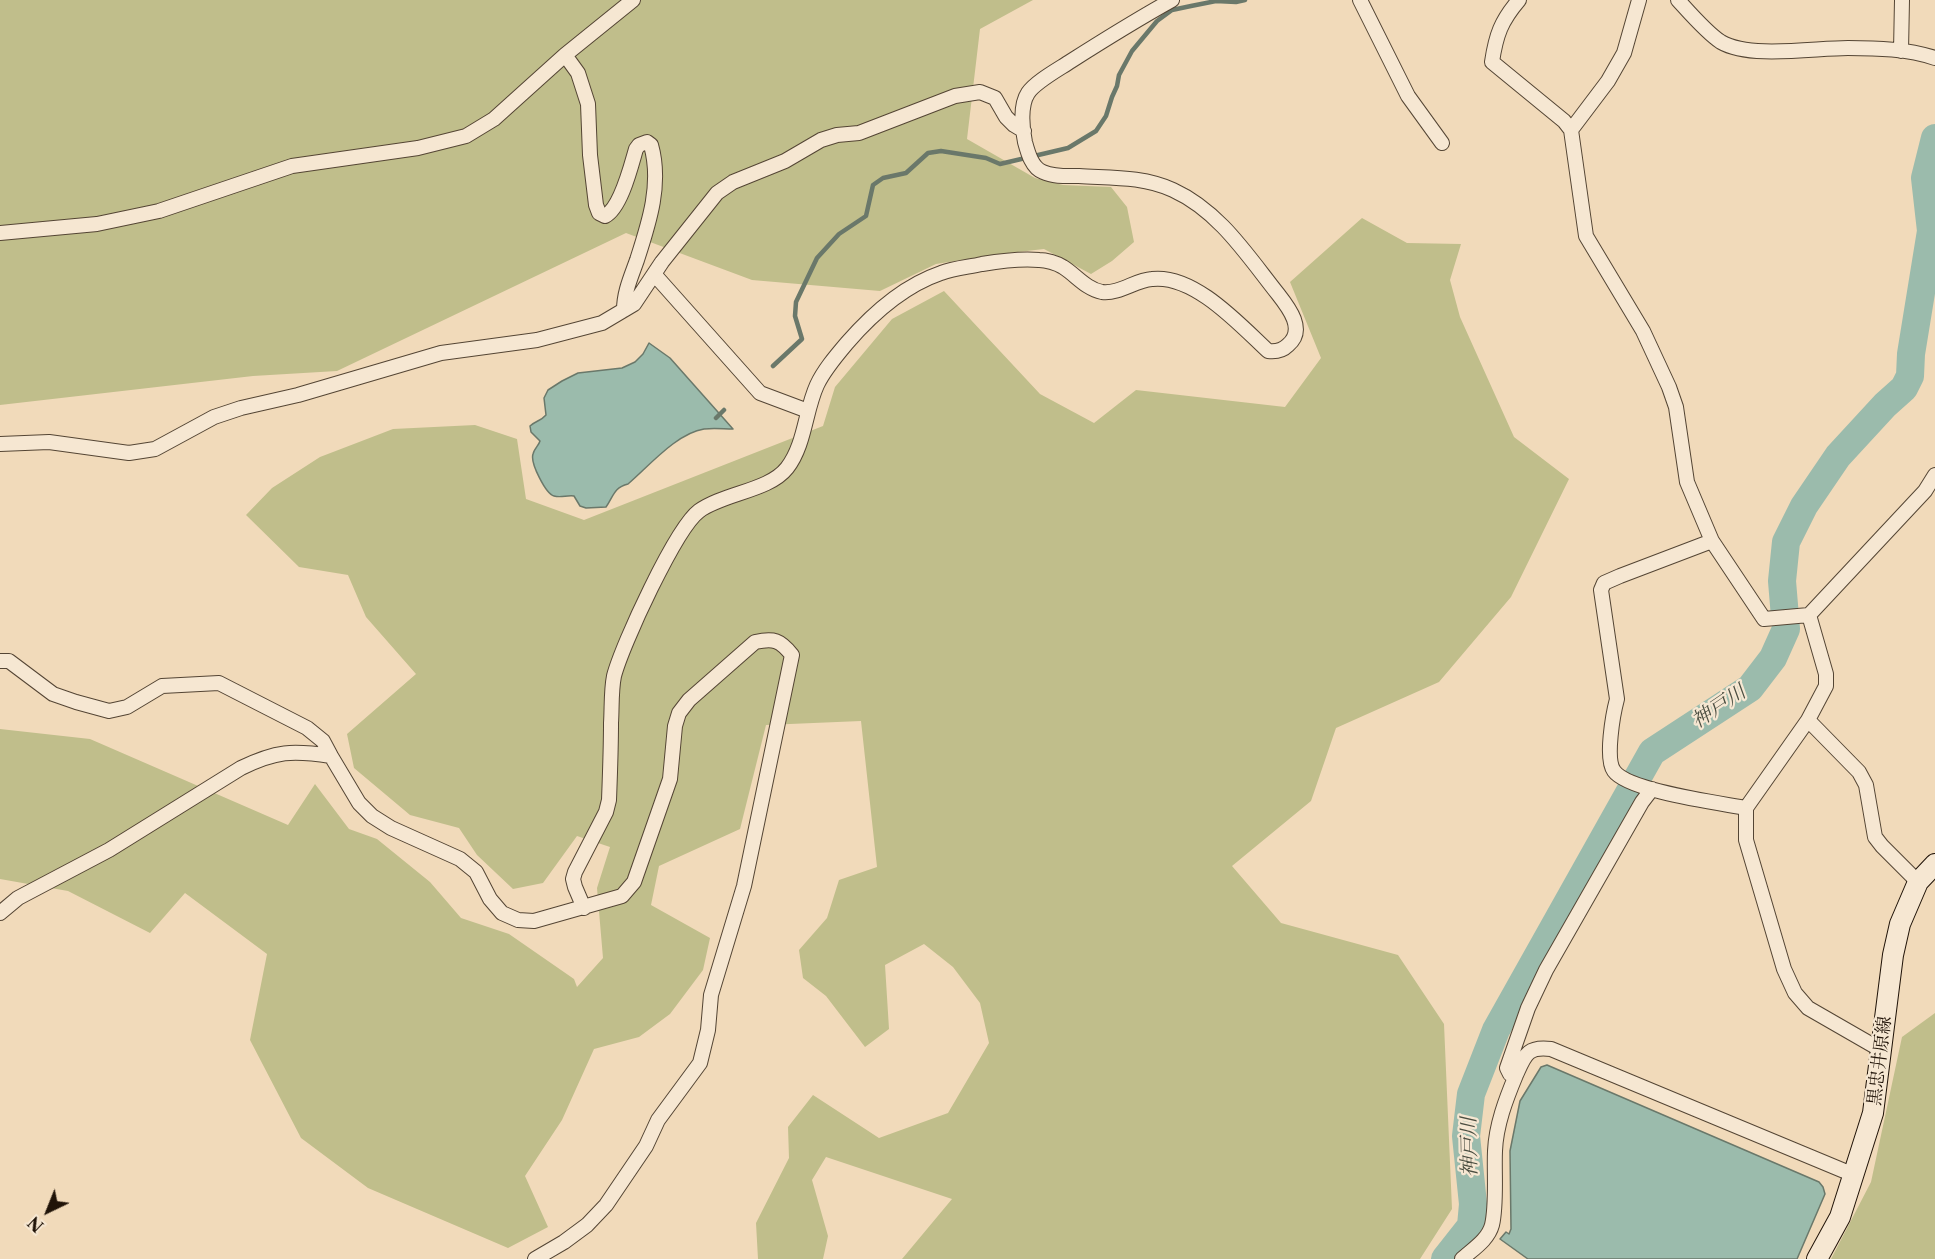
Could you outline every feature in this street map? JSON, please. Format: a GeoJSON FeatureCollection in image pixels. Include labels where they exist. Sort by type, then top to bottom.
{"type":"FeatureCollection","features":[{"type":"Feature","properties":{"kind":"main road","name":"黒忠井原線"},"geometry":{"type":"LineString","coordinates":[[1817,1259],[1840,1218],[1873,1113],[1897,934],[1918,882],[1935,864]]}},
{"type":"Feature","properties":{"kind":"street"},"geometry":{"type":"LineString","coordinates":[[0,233],[107,222],[159,211],[292,166],[418,148],[466,136],[494,119],[565,55],[633,0]]}},
{"type":"Feature","properties":{"kind":"street"},"geometry":{"type":"LineString","coordinates":[[584,908],[573,879],[606,812],[610,778],[614,677],[626,643],[652,588],[681,533],[697,512],[717,500],[756,487],[777,477],[785,470],[795,455],[817,385],[834,358],[862,326],[892,298],[917,282],[943,272],[1014,260],[1039,260],[1061,265],[1090,287],[1103,292],[1118,290],[1152,279],[1172,280],[1189,286],[1225,311],[1268,351],[1277,352],[1288,346],[1295,337],[1296,324],[1288,307],[1226,229],[1204,209],[1172,189],[1139,179],[1049,174],[1033,164],[1027,148],[1023,103],[1029,91],[1055,71],[1172,0]]}},
{"type":"Feature","properties":{"kind":"street"},"geometry":{"type":"LineString","coordinates":[[1360,0],[1408,96],[1442,143]]}},
{"type":"Feature","properties":{"kind":"street"},"geometry":{"type":"LineString","coordinates":[[1519,0],[1502,22],[1495,42],[1492,62],[1564,121],[1571,130],[1586,236],[1643,331],[1669,387],[1676,407],[1687,482],[1712,541],[1764,619],[1804,615],[1925,490],[1935,475]]}},
{"type":"Feature","properties":{"kind":"street"},"geometry":{"type":"LineString","coordinates":[[1571,130],[1608,81],[1624,53],[1639,0]]}},
{"type":"Feature","properties":{"kind":"street"},"geometry":{"type":"LineString","coordinates":[[1678,0],[1721,42],[1743,49],[1763,51],[1849,48],[1901,51],[1935,58]]}},
{"type":"Feature","properties":{"kind":"street"},"geometry":{"type":"LineString","coordinates":[[1901,51],[1902,0]]}},
{"type":"Feature","properties":{"kind":"street"},"geometry":{"type":"LineString","coordinates":[[565,55],[578,73],[588,104],[590,155],[599,213],[605,216],[613,211],[639,145],[647,142],[651,145],[654,157],[655,183],[651,219],[624,296],[624,310]]}},
{"type":"Feature","properties":{"kind":"street"},"geometry":{"type":"LineString","coordinates":[[0,444],[49,442],[129,453],[155,449],[214,417],[242,408],[298,395],[441,353],[537,340],[602,323],[634,303],[717,193],[733,182],[784,161],[821,140],[837,135],[859,133],[955,96],[980,92],[995,98],[1006,117],[1024,131]]}},
{"type":"Feature","properties":{"kind":"street"},"geometry":{"type":"LineString","coordinates":[[654,274],[760,393],[808,411]]}},
{"type":"Feature","properties":{"kind":"street"},"geometry":{"type":"LineString","coordinates":[[1712,541],[1604,583],[1601,591],[1617,699],[1613,715],[1610,761],[1613,770],[1620,777],[1649,789],[1746,808]]}},
{"type":"Feature","properties":{"kind":"street"},"geometry":{"type":"LineString","coordinates":[[1804,615],[1826,674],[1826,686],[1808,720],[1746,808],[1746,840],[1784,969],[1795,993],[1808,1008],[1881,1050]]}},
{"type":"Feature","properties":{"kind":"street"},"geometry":{"type":"LineString","coordinates":[[0,661],[9,661],[53,694],[109,711],[127,707],[162,686],[219,683],[307,728],[323,741],[359,803],[372,816],[391,828],[460,859],[476,872],[490,899],[502,913],[518,920],[534,921],[622,896],[634,882],[670,779],[675,726],[679,713],[689,700],[755,642],[769,639],[783,644],[792,655],[744,886],[711,996],[708,1030],[700,1063],[658,1120],[646,1146],[606,1205],[587,1225],[535,1259]]}},
{"type":"Feature","properties":{"kind":"street"},"geometry":{"type":"LineString","coordinates":[[1808,720],[1859,772],[1866,785],[1875,837],[1881,846],[1918,882]]}},
{"type":"Feature","properties":{"kind":"street"},"geometry":{"type":"LineString","coordinates":[[0,913],[18,898],[109,850],[241,768],[264,757],[283,752],[331,756]]}},
{"type":"Feature","properties":{"kind":"street"},"geometry":{"type":"LineString","coordinates":[[1515,1077],[1507,1068],[1527,1008],[1546,970],[1649,789]]}},
{"type":"Feature","properties":{"kind":"street"},"geometry":{"type":"LineString","coordinates":[[1462,1259],[1488,1235],[1492,1223],[1495,1147],[1500,1119],[1524,1057],[1532,1049],[1539,1047],[1551,1049],[1854,1174]]}},
{"type":"Feature","properties":{"kind":"shaded area"},"geometry":{"type":"Polygon","coordinates":[[[0,0],[1033,0],[980,29],[967,139],[1035,178],[1063,185],[1111,187],[1127,207],[1134,242],[1112,261],[1091,274],[1044,249],[936,264],[880,291],[752,280],[626,233],[337,371],[253,376],[0,405],[0,0]]]}},
{"type":"Feature","properties":{"kind":"shaded area"},"geometry":{"type":"Polygon","coordinates":[[[1362,218],[1407,243],[1461,244],[1450,280],[1460,317],[1514,437],[1569,479],[1511,597],[1439,682],[1336,728],[1311,801],[1232,866],[1281,923],[1398,955],[1444,1024],[1452,1209],[1420,1259],[902,1259],[952,1199],[826,1157],[812,1180],[828,1236],[823,1259],[758,1259],[756,1223],[789,1158],[788,1127],[813,1095],[879,1138],[948,1113],[989,1043],[980,1003],[953,967],[924,944],[885,965],[889,1029],[865,1047],[826,996],[803,978],[799,950],[827,918],[839,880],[877,867],[861,721],[766,725],[740,829],[659,866],[651,905],[710,938],[703,970],[670,1014],[639,1037],[594,1049],[562,1120],[525,1176],[548,1227],[508,1248],[368,1188],[301,1138],[250,1040],[267,954],[185,893],[150,933],[68,891],[0,879],[0,729],[90,739],[288,825],[315,784],[349,829],[377,839],[430,882],[461,918],[509,934],[574,979],[577,987],[603,958],[597,888],[610,847],[577,836],[543,883],[513,889],[477,855],[459,828],[410,815],[354,768],[347,734],[416,674],[366,617],[348,575],[299,567],[246,515],[272,488],[320,457],[393,429],[475,425],[517,439],[526,499],[584,520],[823,426],[835,387],[892,319],[944,291],[1040,394],[1094,423],[1136,390],[1285,407],[1321,358],[1290,282],[1362,218]]]}},
{"type":"Feature","properties":{"kind":"shaded area"},"geometry":{"type":"Polygon","coordinates":[[[649,343],[670,358],[733,429],[704,429],[674,443],[628,484],[617,490],[606,507],[586,508],[580,506],[574,496],[554,496],[543,484],[536,471],[533,454],[540,441],[531,432],[530,426],[546,415],[544,398],[548,390],[578,373],[622,368],[635,362],[649,343]]]}},
{"type":"Feature","properties":{"kind":"shaded area"},"geometry":{"type":"Polygon","coordinates":[[[1935,1013],[1935,1259],[1831,1259],[1871,1182],[1902,1037],[1935,1013]]]}},
{"type":"Feature","properties":{"kind":"shaded area"},"geometry":{"type":"Polygon","coordinates":[[[1547,1065],[1819,1182],[1825,1194],[1797,1259],[1528,1259],[1500,1239],[1506,1232],[1509,1234],[1511,1229],[1510,1151],[1520,1101],[1541,1067],[1547,1065]]]}},
{"type":"Feature","properties":{"kind":"waterway"},"geometry":{"type":"LineString","coordinates":[[773,366],[802,339],[795,316],[796,302],[817,258],[839,234],[866,216],[873,185],[883,178],[906,173],[928,153],[941,151],[986,158],[1000,164],[1068,148],[1096,131],[1106,116],[1119,75],[1132,51],[1157,21],[1172,10],[1216,1],[1245,0]]}},
{"type":"Feature","properties":{"kind":"waterway","name":"神戸川"},"geometry":{"type":"LineString","coordinates":[[1445,1259],[1471,1226],[1473,1204],[1466,1136],[1471,1094],[1496,1030],[1652,752],[1750,688],[1773,658],[1786,629],[1782,581],[1786,542],[1804,506],[1838,456],[1904,388],[1910,376],[1911,354],[1931,231],[1925,178],[1935,138]]}},
{"type":"Feature","properties":{"kind":"waterway"},"geometry":{"type":"LineString","coordinates":[[716,418],[724,410]]}}]}
